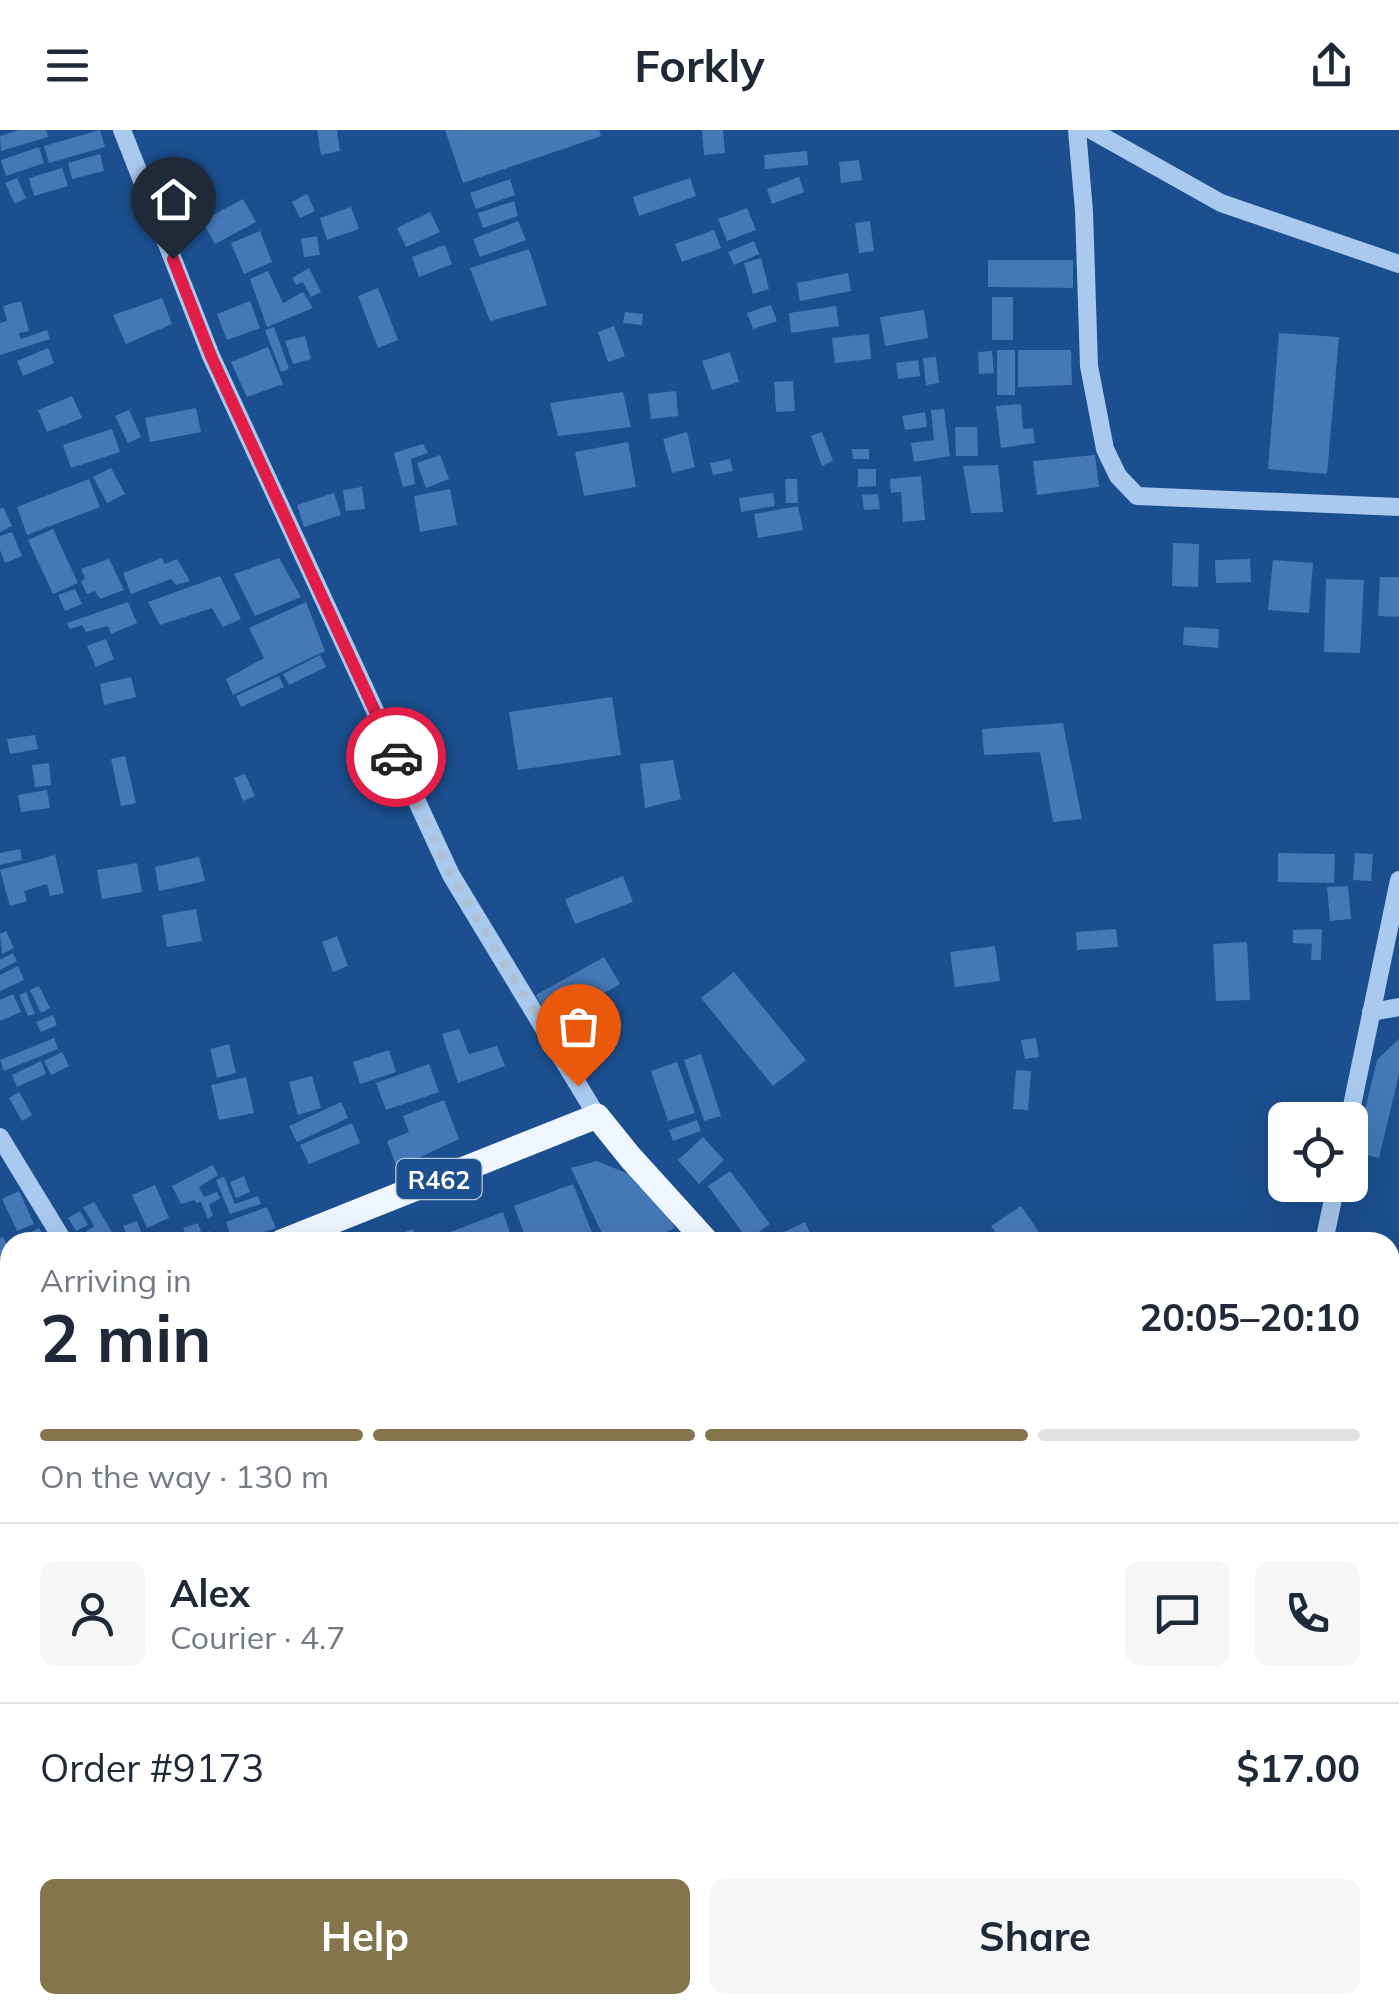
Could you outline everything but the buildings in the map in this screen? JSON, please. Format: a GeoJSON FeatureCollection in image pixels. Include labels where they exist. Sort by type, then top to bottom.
{"type":"FeatureCollection","features":[{"type":"Feature","properties":{"kind":"main road","name":"R462"},"geometry":{"type":"LineString","coordinates":[[306,1232],[596,1116]]}},
{"type":"Feature","properties":{"kind":"main road"},"geometry":{"type":"LineString","coordinates":[[596,1116],[697,1232]]}},
{"type":"Feature","properties":{"kind":"street"},"geometry":{"type":"LineString","coordinates":[[122,130],[211,356],[451,875],[596,1116]]}},
{"type":"Feature","properties":{"kind":"street"},"geometry":{"type":"LineString","coordinates":[[1077,130],[1089,366],[1105,449],[1118,476],[1138,496],[1399,507]]}},
{"type":"Feature","properties":{"kind":"street"},"geometry":{"type":"LineString","coordinates":[[1091,130],[1221,202],[1399,264]]}},
{"type":"Feature","properties":{"kind":"street"},"geometry":{"type":"LineString","coordinates":[[1353,1102],[1399,880]]}},
{"type":"Feature","properties":{"kind":"street"},"geometry":{"type":"LineString","coordinates":[[1371,1012],[1399,1006]]}},
{"type":"Feature","properties":{"kind":"street"},"geometry":{"type":"LineString","coordinates":[[0,1137],[58,1232]]}},
{"type":"Feature","properties":{"kind":"street"},"geometry":{"type":"LineString","coordinates":[[1326,1232],[1332,1202]]}},
{"type":"Feature","properties":{"kind":"way so far"},"geometry":{"type":"LineString","coordinates":[[396,757],[451,875],[578,1086]]}},
{"type":"Feature","properties":{"kind":"route"},"geometry":{"type":"LineString","coordinates":[[173,259],[211,356],[396,757]]}}]}
